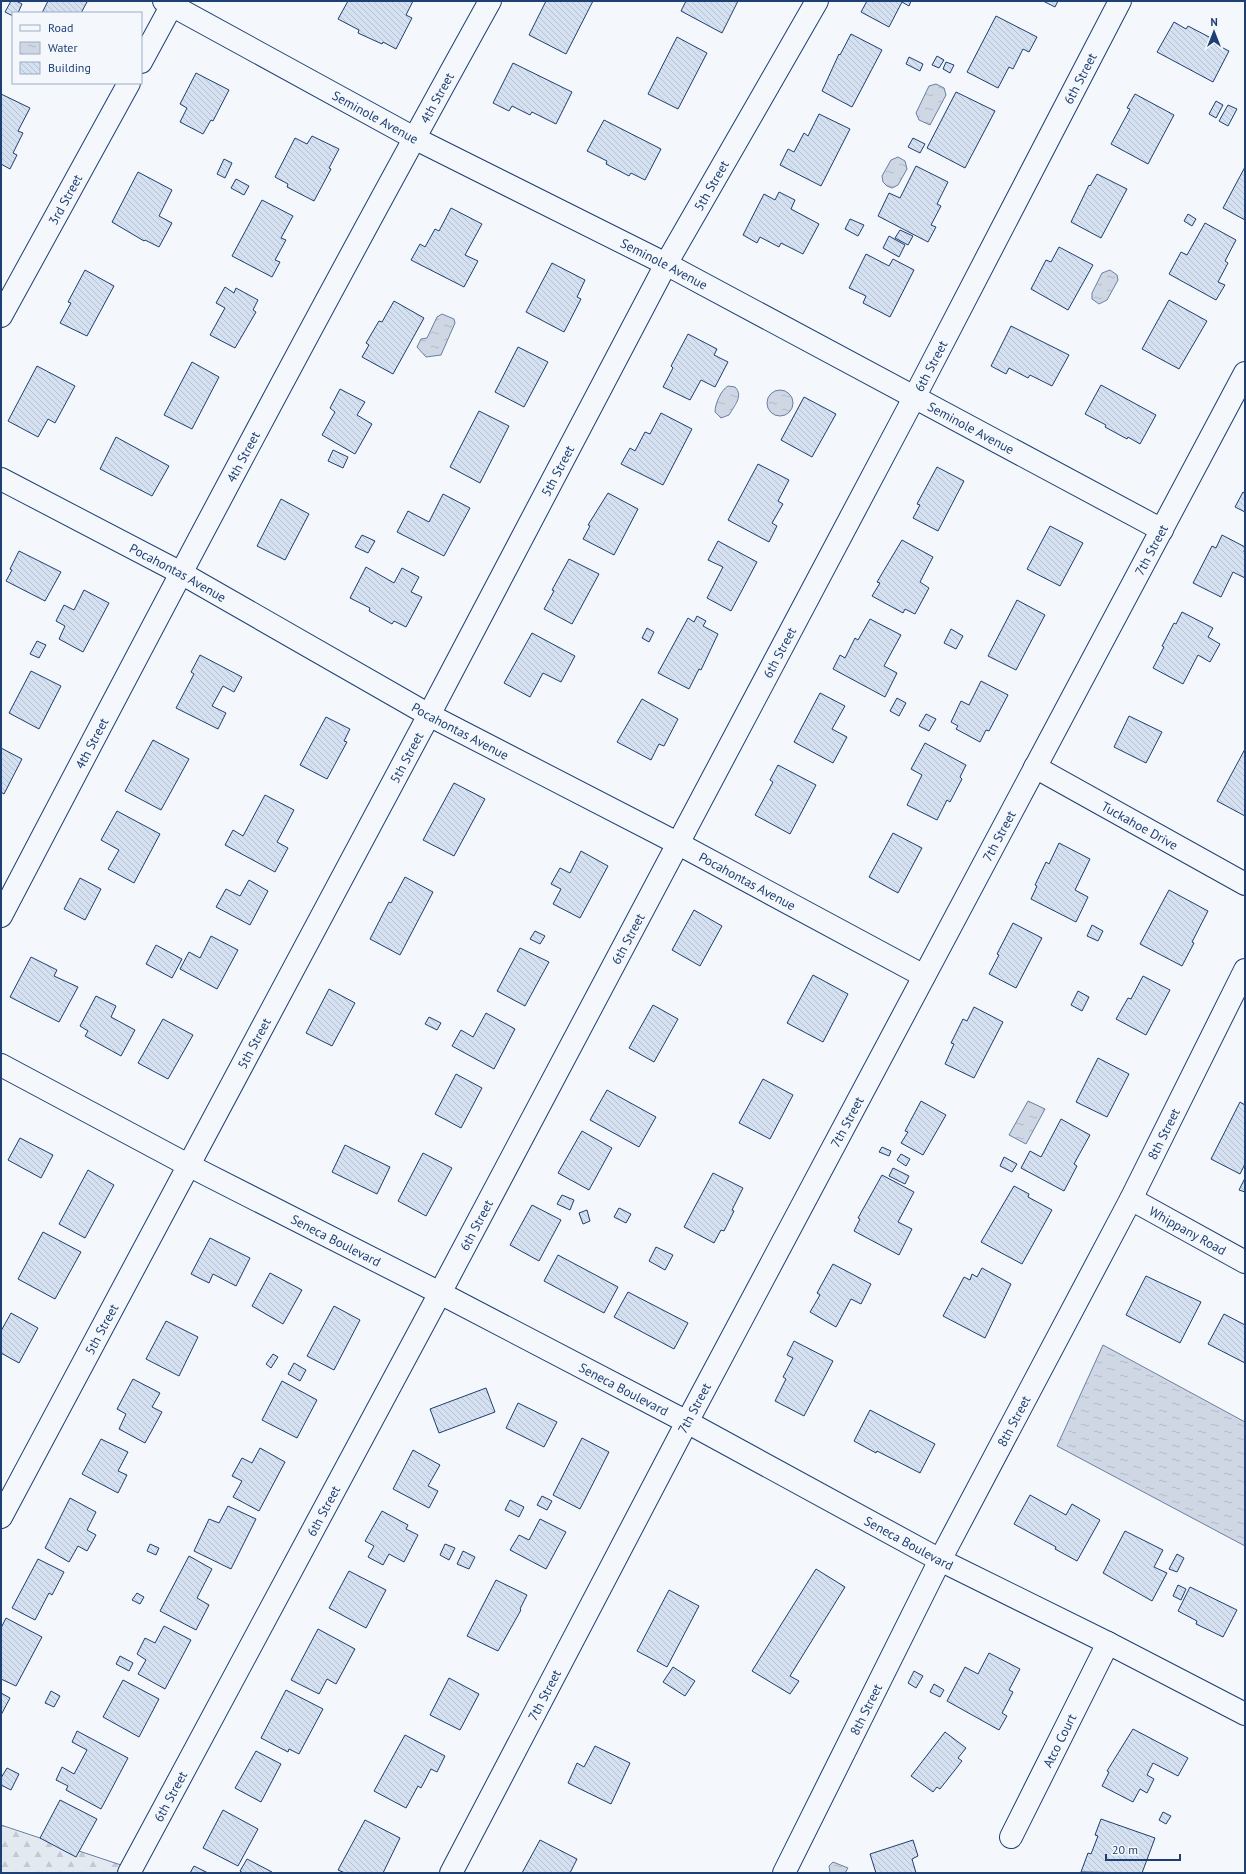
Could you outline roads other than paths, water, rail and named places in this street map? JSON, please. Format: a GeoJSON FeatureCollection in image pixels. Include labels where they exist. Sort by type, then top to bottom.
{"type":"FeatureCollection","features":[{"type":"Feature","properties":{"kind":"street","name":"4th Street"},"geometry":{"type":"LineString","coordinates":[[1,916],[180,573],[414,138],[490,1]]}},
{"type":"Feature","properties":{"kind":"street","name":"5th Street"},"geometry":{"type":"LineString","coordinates":[[1,1517],[429,715],[666,264],[816,1]]}},
{"type":"Feature","properties":{"kind":"street","name":"6th Street"},"geometry":{"type":"LineString","coordinates":[[129,1873],[440,1292],[915,396],[1120,1]]}},
{"type":"Feature","properties":{"kind":"street","name":"Seminole Avenue"},"geometry":{"type":"LineString","coordinates":[[170,2],[414,138],[666,264],[915,396],[1162,530]]}},
{"type":"Feature","properties":{"kind":"street"},"geometry":{"type":"LineString","coordinates":[[142,60],[170,2]]}},
{"type":"Feature","properties":{"kind":"street","name":"3rd Street"},"geometry":{"type":"LineString","coordinates":[[1,316],[128,84]]}},
{"type":"Feature","properties":{"kind":"street","name":"7th Street"},"geometry":{"type":"LineString","coordinates":[[451,1873],[687,1422],[1245,373]]}},
{"type":"Feature","properties":{"kind":"street","name":"Pocahontas Avenue"},"geometry":{"type":"LineString","coordinates":[[1,479],[180,573],[429,715],[677,843],[924,976]]}},
{"type":"Feature","properties":{"kind":"street","name":"Tuckahoe Drive"},"geometry":{"type":"LineString","coordinates":[[1035,767],[1245,884]]}},
{"type":"Feature","properties":{"kind":"street","name":"8th Street"},"geometry":{"type":"LineString","coordinates":[[784,1873],[940,1560],[1131,1199],[1245,970]]}},
{"type":"Feature","properties":{"kind":"street","name":"Seneca Boulevard"},"geometry":{"type":"LineString","coordinates":[[1,1065],[188,1165],[440,1292],[687,1422],[940,1560],[1108,1643],[1245,1714]]}},
{"type":"Feature","properties":{"kind":"street","name":"Whippany Road"},"geometry":{"type":"LineString","coordinates":[[1131,1199],[1245,1262]]}},
{"type":"Feature","properties":{"kind":"street","name":"Atco Court"},"geometry":{"type":"LineString","coordinates":[[1011,1837],[1108,1643]]}},
{"type":"Feature","properties":{"kind":"water"},"geometry":{"type":"Polygon","coordinates":[[[936,84],[944,88],[946,95],[930,125],[919,120],[916,113],[929,86],[936,84]]]}},
{"type":"Feature","properties":{"kind":"water"},"geometry":{"type":"Polygon","coordinates":[[[898,157],[905,161],[907,169],[898,185],[892,188],[883,182],[882,176],[891,160],[898,157]]]}},
{"type":"Feature","properties":{"kind":"water"},"geometry":{"type":"Polygon","coordinates":[[[1110,270],[1117,275],[1118,280],[1107,300],[1099,304],[1092,299],[1092,293],[1102,273],[1110,270]]]}},
{"type":"Feature","properties":{"kind":"water"},"geometry":{"type":"Polygon","coordinates":[[[442,314],[454,319],[455,323],[441,355],[426,357],[417,347],[421,339],[427,338],[437,317],[442,314]]]}},
{"type":"Feature","properties":{"kind":"water"},"geometry":{"type":"Polygon","coordinates":[[[728,386],[735,387],[739,394],[737,401],[729,415],[721,418],[715,412],[716,405],[721,394],[728,386]]]}},
{"type":"Feature","properties":{"kind":"water"},"geometry":{"type":"Polygon","coordinates":[[[780,390],[790,393],[793,403],[790,413],[780,416],[770,413],[767,403],[770,393],[780,390]]]}},
{"type":"Feature","properties":{"kind":"water"},"geometry":{"type":"Polygon","coordinates":[[[1028,1101],[1045,1109],[1026,1144],[1009,1135],[1028,1101]]]}},
{"type":"Feature","properties":{"kind":"water"},"geometry":{"type":"Polygon","coordinates":[[[1103,1345],[1245,1422],[1245,1546],[1057,1446],[1103,1345]]]}},
{"type":"Feature","properties":{"kind":"water"},"geometry":{"type":"Polygon","coordinates":[[[833,1862],[848,1868],[845,1873],[830,1873],[829,1866],[833,1862]]]}}]}
